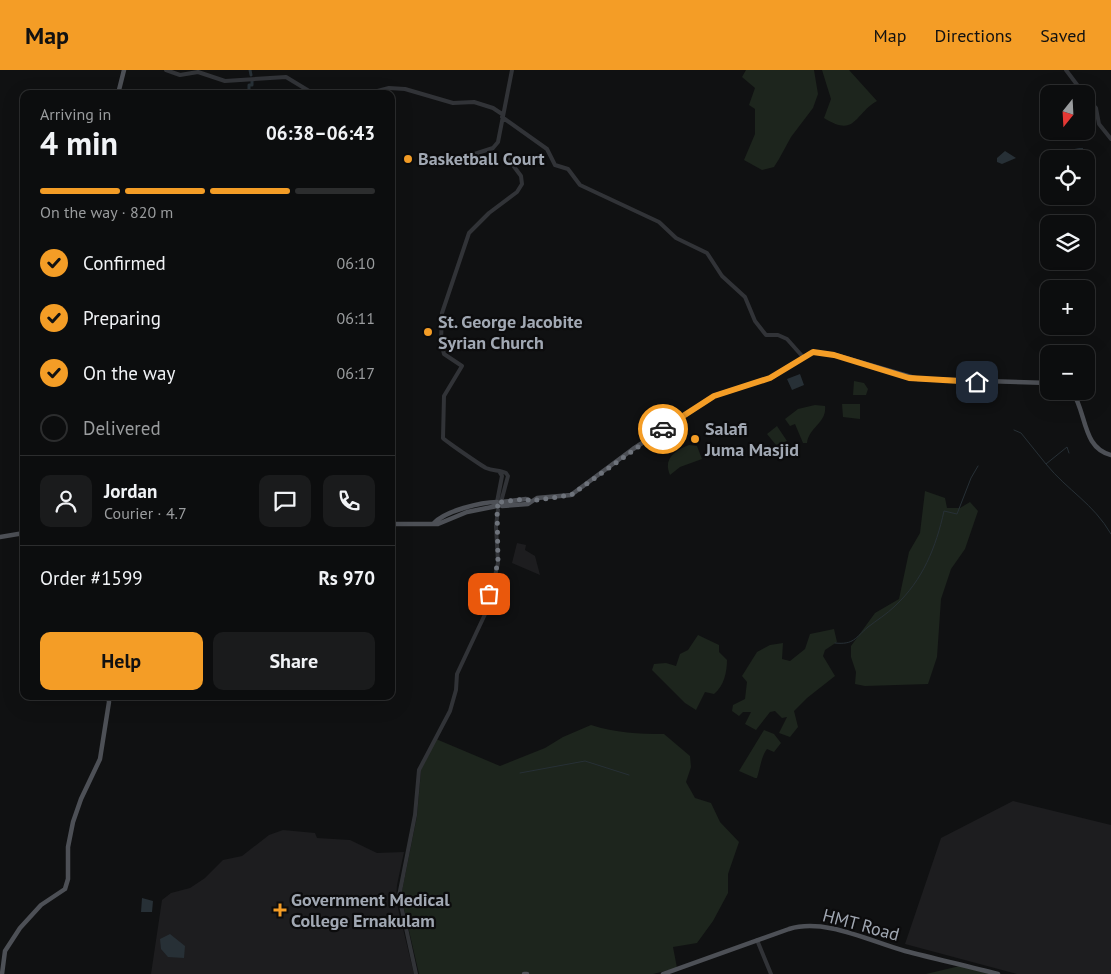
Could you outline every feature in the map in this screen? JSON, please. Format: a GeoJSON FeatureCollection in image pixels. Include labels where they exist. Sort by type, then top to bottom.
{"type":"FeatureCollection","features":[{"type":"Feature","properties":{"kind":"main road"},"geometry":{"type":"LineString","coordinates":[[119,90],[124,70]]}},
{"type":"Feature","properties":{"kind":"main road"},"geometry":{"type":"LineString","coordinates":[[395,524],[434,523],[466,508],[487,502],[499,506],[526,499],[530,501],[571,495],[633,449],[714,396],[770,378],[783,372],[813,352],[821,352],[918,379],[1040,383]]}},
{"type":"Feature","properties":{"kind":"main road"},"geometry":{"type":"LineString","coordinates":[[1076,400],[1084,416],[1092,444],[1095,448],[1111,454]]}},
{"type":"Feature","properties":{"kind":"main road"},"geometry":{"type":"LineString","coordinates":[[0,537],[20,534]]}},
{"type":"Feature","properties":{"kind":"main road"},"geometry":{"type":"LineString","coordinates":[[2,974],[5,951],[20,928],[41,905],[65,889],[68,879],[68,847],[73,822],[103,746],[108,700]]}},
{"type":"Feature","properties":{"kind":"main road","name":"HMT Road"},"geometry":{"type":"LineString","coordinates":[[663,974],[797,927],[821,928],[998,974]]}},
{"type":"Feature","properties":{"kind":"street"},"geometry":{"type":"LineString","coordinates":[[166,70],[180,75],[198,72],[225,81],[286,76],[308,90]]}},
{"type":"Feature","properties":{"kind":"street"},"geometry":{"type":"LineString","coordinates":[[465,157],[493,148],[500,135],[502,115],[512,70]]}},
{"type":"Feature","properties":{"kind":"street"},"geometry":{"type":"LineString","coordinates":[[1066,70],[1077,85]]}},
{"type":"Feature","properties":{"kind":"street"},"geometry":{"type":"LineString","coordinates":[[381,90],[405,88],[453,103],[474,102],[502,115],[547,149],[555,165],[568,169],[580,185],[659,222],[676,238],[707,253],[722,276],[746,297],[756,325],[766,335],[778,335],[787,339],[803,357]]}},
{"type":"Feature","properties":{"kind":"street"},"geometry":{"type":"LineString","coordinates":[[1095,107],[1099,124],[1111,139]]}},
{"type":"Feature","properties":{"kind":"street"},"geometry":{"type":"LineString","coordinates":[[416,974],[399,896],[415,815],[419,770],[450,711],[456,690],[457,674],[487,610],[489,594],[498,566],[496,526],[499,506],[508,476],[482,466],[462,450],[445,442],[443,438],[444,396],[462,366],[444,354],[440,324],[469,233],[489,213],[516,192],[522,184],[521,176],[506,156]]}},
{"type":"Feature","properties":{"kind":"street"},"geometry":{"type":"LineString","coordinates":[[757,940],[771,974]]}},
{"type":"Feature","properties":{"kind":"shaded area"},"geometry":{"type":"Polygon","coordinates":[[[746,70],[814,70],[818,94],[813,108],[791,137],[774,167],[762,170],[744,160],[755,134],[755,109],[749,105],[755,88],[742,77],[746,70]]]}},
{"type":"Feature","properties":{"kind":"shaded area"},"geometry":{"type":"Polygon","coordinates":[[[822,70],[849,70],[877,101],[849,125],[835,124],[824,118],[831,99],[822,70]]]}},
{"type":"Feature","properties":{"kind":"shaded area"},"geometry":{"type":"Polygon","coordinates":[[[1079,148],[1083,148],[1083,150],[1070,150],[1079,148]]]}},
{"type":"Feature","properties":{"kind":"shaded area"},"geometry":{"type":"Polygon","coordinates":[[[1005,151],[1016,158],[1002,164],[997,162],[997,158],[1005,151]]]}},
{"type":"Feature","properties":{"kind":"shaded area"},"geometry":{"type":"Polygon","coordinates":[[[800,374],[804,385],[792,390],[787,379],[800,374]]]}},
{"type":"Feature","properties":{"kind":"shaded area"},"geometry":{"type":"Polygon","coordinates":[[[854,381],[864,383],[868,389],[866,395],[853,395],[854,381]]]}},
{"type":"Feature","properties":{"kind":"shaded area"},"geometry":{"type":"Polygon","coordinates":[[[842,404],[860,404],[860,419],[843,417],[842,404]]]}},
{"type":"Feature","properties":{"kind":"shaded area"},"geometry":{"type":"Polygon","coordinates":[[[815,405],[825,406],[825,412],[821,421],[808,438],[807,443],[803,443],[795,424],[790,426],[785,419],[798,409],[815,405]]]}},
{"type":"Feature","properties":{"kind":"shaded area"},"geometry":{"type":"Polygon","coordinates":[[[777,426],[787,441],[776,445],[767,434],[777,426]]]}},
{"type":"Feature","properties":{"kind":"shaded area"},"geometry":{"type":"Polygon","coordinates":[[[689,445],[697,446],[702,459],[680,467],[670,475],[668,464],[671,456],[689,445]]]}},
{"type":"Feature","properties":{"kind":"shaded area"},"geometry":{"type":"Polygon","coordinates":[[[925,491],[945,498],[947,508],[960,508],[970,502],[978,511],[965,549],[951,569],[941,599],[937,657],[928,684],[865,686],[855,684],[856,672],[851,657],[851,646],[875,613],[899,599],[909,552],[920,533],[925,491]]]}},
{"type":"Feature","properties":{"kind":"shaded area"},"geometry":{"type":"Polygon","coordinates":[[[517,543],[526,545],[525,550],[535,556],[540,575],[512,563],[517,543]]]}},
{"type":"Feature","properties":{"kind":"shaded area"},"geometry":{"type":"Polygon","coordinates":[[[834,629],[837,642],[825,650],[823,656],[835,676],[794,711],[798,727],[790,737],[779,733],[787,717],[782,718],[775,711],[770,712],[756,730],[745,724],[751,712],[743,712],[739,716],[732,711],[733,705],[745,699],[747,682],[742,676],[757,652],[770,645],[783,643],[782,659],[790,661],[805,649],[810,634],[834,629]]]}},
{"type":"Feature","properties":{"kind":"shaded area"},"geometry":{"type":"Polygon","coordinates":[[[698,635],[719,645],[719,652],[727,660],[723,683],[714,694],[705,692],[696,710],[685,703],[652,670],[654,664],[666,663],[676,666],[680,654],[688,650],[698,635]]]}},
{"type":"Feature","properties":{"kind":"shaded area"},"geometry":{"type":"Polygon","coordinates":[[[591,725],[609,730],[664,734],[690,756],[691,767],[686,782],[695,798],[711,803],[720,822],[739,842],[728,874],[728,893],[713,921],[697,943],[673,947],[677,968],[653,974],[419,974],[401,896],[417,816],[421,770],[436,739],[500,766],[545,748],[563,737],[591,725]]]}},
{"type":"Feature","properties":{"kind":"shaded area"},"geometry":{"type":"Polygon","coordinates":[[[764,730],[774,734],[781,743],[774,752],[767,749],[757,778],[755,778],[739,771],[764,730]]]}},
{"type":"Feature","properties":{"kind":"shaded area"},"geometry":{"type":"Polygon","coordinates":[[[1013,801],[1111,825],[1111,974],[1017,974],[905,944],[941,838],[1013,801]]]}},
{"type":"Feature","properties":{"kind":"shaded area","name":"Government Medical College Ernakulam"},"geometry":{"type":"Polygon","coordinates":[[[283,830],[315,833],[317,838],[350,840],[377,853],[404,852],[396,900],[414,974],[151,974],[162,900],[171,893],[190,888],[205,878],[223,860],[242,856],[269,835],[283,830]]]}},
{"type":"Feature","properties":{"kind":"shaded area"},"geometry":{"type":"Polygon","coordinates":[[[142,898],[153,901],[152,912],[141,912],[142,898]]]}},
{"type":"Feature","properties":{"kind":"shaded area"},"geometry":{"type":"Polygon","coordinates":[[[170,934],[185,946],[184,958],[168,957],[161,949],[160,939],[170,934]]]}},
{"type":"Feature","properties":{"kind":"shaded area"},"geometry":{"type":"Polygon","coordinates":[[[960,966],[994,974],[926,974],[960,966]]]}},
{"type":"Feature","properties":{"kind":"waterway"},"geometry":{"type":"LineString","coordinates":[[250,70],[251,75]]}},
{"type":"Feature","properties":{"kind":"waterway"},"geometry":{"type":"LineString","coordinates":[[249,90],[249,85],[252,85],[252,81]]}},
{"type":"Feature","properties":{"kind":"waterway"},"geometry":{"type":"LineString","coordinates":[[1014,430],[1021,433],[1046,464]]}},
{"type":"Feature","properties":{"kind":"waterway"},"geometry":{"type":"LineString","coordinates":[[1069,453],[1067,447],[1046,464],[1088,505],[1111,534]]}},
{"type":"Feature","properties":{"kind":"waterway"},"geometry":{"type":"LineString","coordinates":[[835,643],[846,643],[854,640],[905,596],[927,562],[937,537],[944,511],[957,514],[971,478],[978,466]]}},
{"type":"Feature","properties":{"kind":"waterway"},"geometry":{"type":"LineString","coordinates":[[520,773],[585,761],[629,775]]}},
{"type":"Feature","properties":{"kind":"way so far"},"geometry":{"type":"LineString","coordinates":[[489,594],[498,566],[496,526],[497,506],[502,506],[501,502],[526,499],[530,501],[537,498],[571,495],[663,429]]}},
{"type":"Feature","properties":{"kind":"place","name":"Basketball Court"},"geometry":{"type":"Point","coordinates":[408,159]}},
{"type":"Feature","properties":{"kind":"place","name":"St. George Jacobite Syrian Church"},"geometry":{"type":"Point","coordinates":[428,332]}},
{"type":"Feature","properties":{"kind":"place","name":"Salafi Juma Masjid"},"geometry":{"type":"Point","coordinates":[695,439]}},
{"type":"Feature","properties":{"kind":"place","name":"Government Medical College Ernakulam"},"geometry":{"type":"Point","coordinates":[280,910]}},
{"type":"Feature","properties":{"kind":"route"},"geometry":{"type":"LineString","coordinates":[[663,429],[681,420],[714,396],[770,378],[783,372],[813,352],[834,355],[909,378],[977,382]]}}]}
